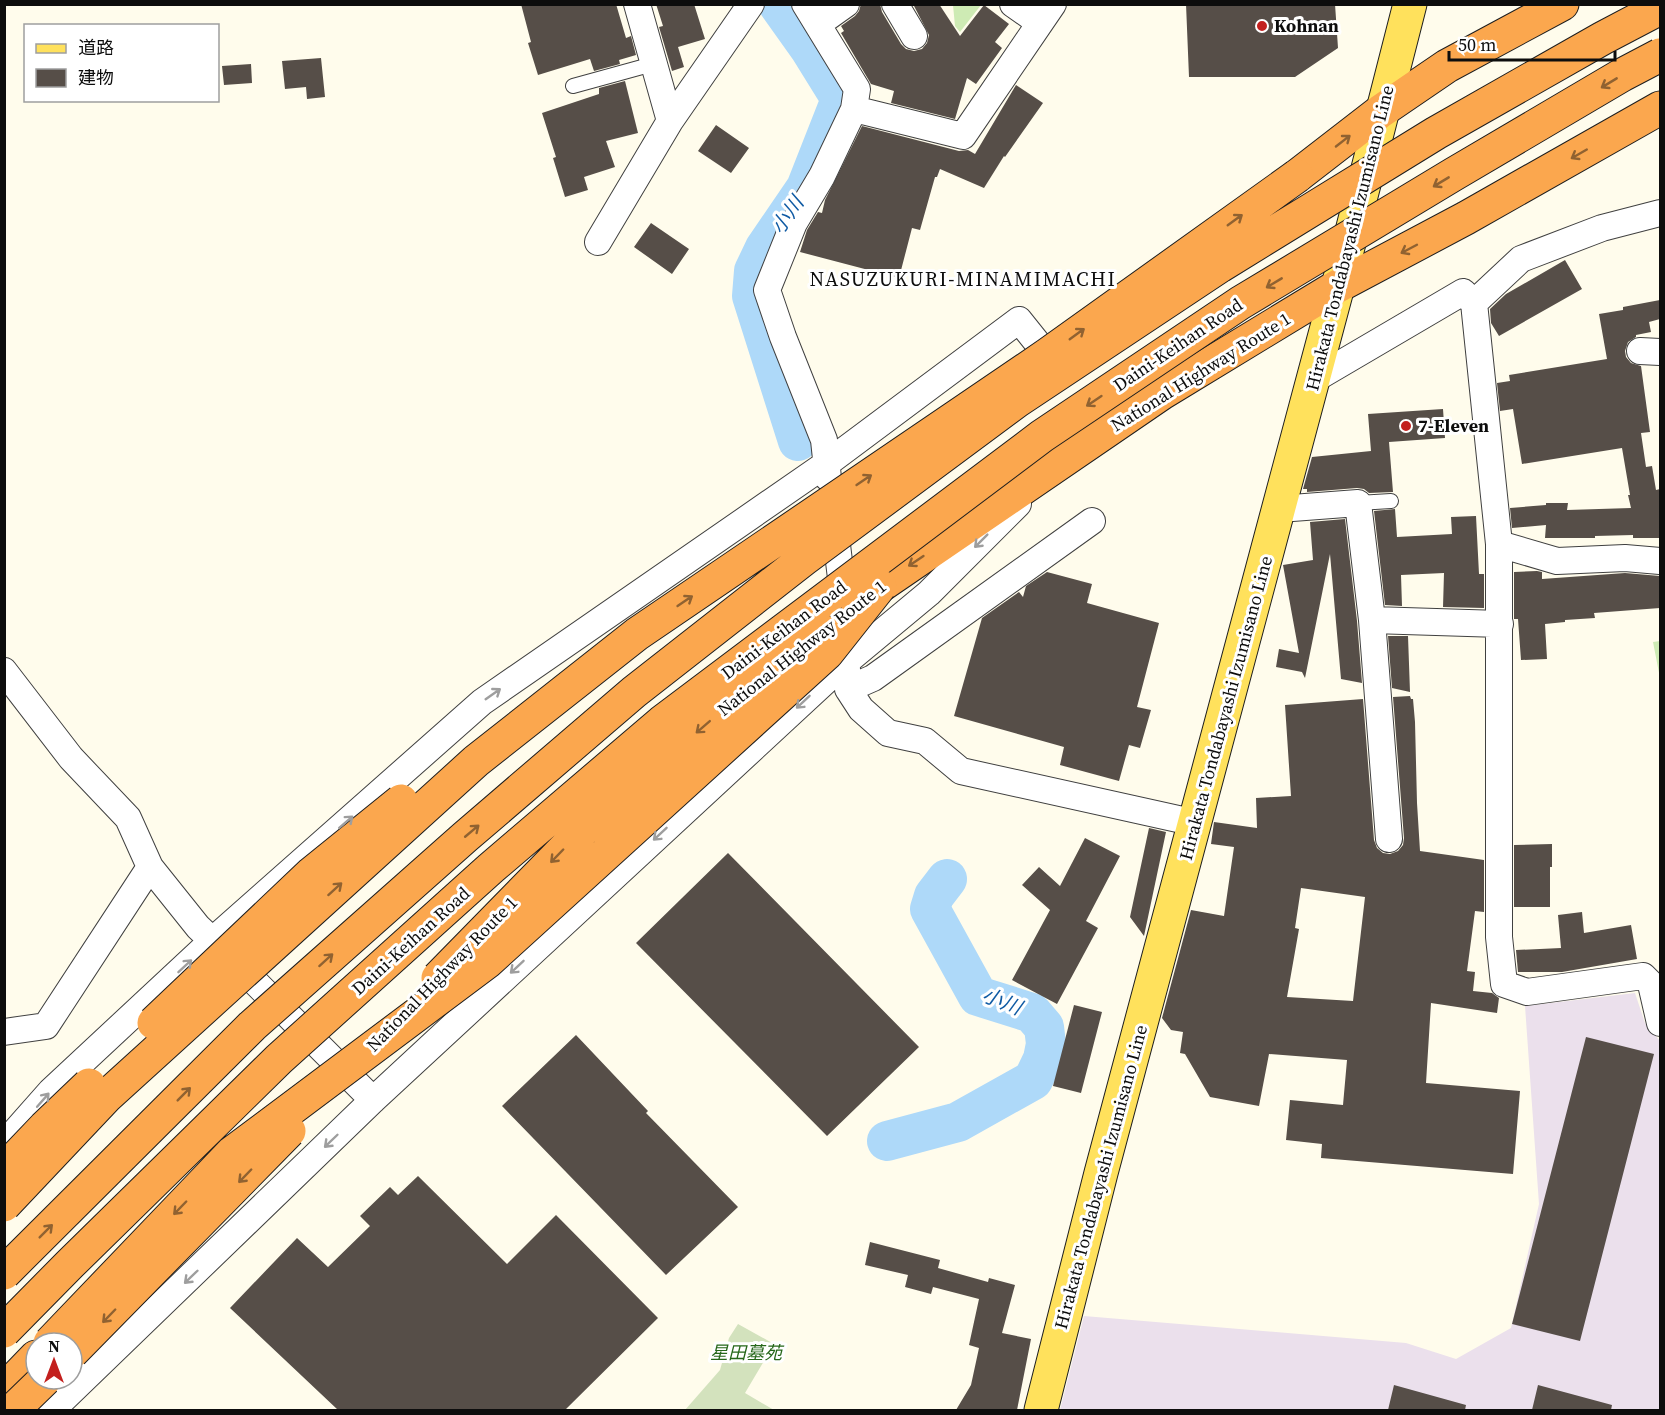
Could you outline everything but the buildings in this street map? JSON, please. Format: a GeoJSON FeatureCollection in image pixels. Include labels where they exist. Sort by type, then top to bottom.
{"type":"FeatureCollection","features":[{"type":"Feature","properties":{"kind":"highway"},"geometry":{"type":"LineString","coordinates":[[4,1205],[106,1096],[458,777],[637,634],[1047,355],[1297,176],[1381,111],[1447,66],[1562,4]]}},
{"type":"Feature","properties":{"kind":"highway"},"geometry":{"type":"LineString","coordinates":[[4,1273],[252,1026],[456,844],[634,692],[804,559],[1017,401],[1220,266],[1436,133],[1660,8]]}},
{"type":"Feature","properties":{"kind":"highway","name":"Daini-Keihan Road"},"geometry":{"type":"LineString","coordinates":[[4,1331],[279,1059],[491,868],[662,722],[1042,436],[1240,303],[1464,168],[1660,55]]}},
{"type":"Feature","properties":{"kind":"highway","name":"National Highway Route 1"},"geometry":{"type":"LineString","coordinates":[[84,1340],[583,830],[746,690],[880,586],[1162,393],[1338,286],[1466,218],[1660,108]]}},
{"type":"Feature","properties":{"kind":"highway"},"geometry":{"type":"LineString","coordinates":[[61,1331],[232,1153],[488,962],[827,653],[880,586]]}},
{"type":"Feature","properties":{"kind":"highway"},"geometry":{"type":"LineString","coordinates":[[4,1170],[45,1127],[312,873],[556,677],[637,634]]}},
{"type":"Feature","properties":{"kind":"highway"},"geometry":{"type":"LineString","coordinates":[[4,1390],[24,1369]]}},
{"type":"Feature","properties":{"kind":"highway"},"geometry":{"type":"LineString","coordinates":[[13,1410],[33,1391]]}},
{"type":"Feature","properties":{"kind":"main road","name":"Hirakata Tondabayashi Izumisano Line"},"geometry":{"type":"LineString","coordinates":[[1041,1410],[1098,1185],[1338,286],[1410,4]]}},
{"type":"Feature","properties":{"kind":"street"},"geometry":{"type":"LineString","coordinates":[[637,4],[670,121]]}},
{"type":"Feature","properties":{"kind":"street"},"geometry":{"type":"LineString","coordinates":[[598,242],[670,121],[751,4]]}},
{"type":"Feature","properties":{"kind":"street"},"geometry":{"type":"LineString","coordinates":[[846,4],[811,14],[857,89],[854,109],[822,176],[794,223],[767,290],[824,440],[847,620],[848,690],[861,709],[888,733],[925,741],[961,771],[1196,822]]}},
{"type":"Feature","properties":{"kind":"street"},"geometry":{"type":"LineString","coordinates":[[896,4],[914,36]]}},
{"type":"Feature","properties":{"kind":"street"},"geometry":{"type":"LineString","coordinates":[[854,109],[963,136],[1047,14],[1013,4]]}},
{"type":"Feature","properties":{"kind":"street"},"geometry":{"type":"LineString","coordinates":[[1474,303],[1521,259],[1602,228],[1660,213]]}},
{"type":"Feature","properties":{"kind":"street"},"geometry":{"type":"LineString","coordinates":[[1313,380],[1463,292],[1474,303],[1500,544],[1499,937],[1504,984],[1527,992],[1643,976],[1651,984],[1660,1023]]}},
{"type":"Feature","properties":{"kind":"street"},"geometry":{"type":"LineString","coordinates":[[4,1144],[51,1091],[213,940],[482,702],[826,464],[1019,320],[1047,355]]}},
{"type":"Feature","properties":{"kind":"street"},"geometry":{"type":"LineString","coordinates":[[52,1410],[373,1100],[846,662],[929,593],[1052,470]]}},
{"type":"Feature","properties":{"kind":"street"},"geometry":{"type":"LineString","coordinates":[[1279,509],[1358,503],[1372,620],[1389,839]]}},
{"type":"Feature","properties":{"kind":"street"},"geometry":{"type":"LineString","coordinates":[[848,690],[873,678],[1092,521]]}},
{"type":"Feature","properties":{"kind":"street"},"geometry":{"type":"LineString","coordinates":[[1500,544],[1557,561],[1625,558],[1660,561]]}},
{"type":"Feature","properties":{"kind":"street"},"geometry":{"type":"LineString","coordinates":[[1372,620],[1500,624]]}},
{"type":"Feature","properties":{"kind":"street"},"geometry":{"type":"LineString","coordinates":[[4,671],[71,758],[128,818],[150,867],[198,927],[373,1100]]}},
{"type":"Feature","properties":{"kind":"street"},"geometry":{"type":"LineString","coordinates":[[4,1032],[46,1026],[150,867]]}},
{"type":"Feature","properties":{"kind":"street"},"geometry":{"type":"LineString","coordinates":[[4,1398],[13,1410]]}},
{"type":"Feature","properties":{"kind":"lane"},"geometry":{"type":"LineString","coordinates":[[573,86],[653,63]]}},
{"type":"Feature","properties":{"kind":"lane"},"geometry":{"type":"LineString","coordinates":[[1358,503],[1391,501]]}},
{"type":"Feature","properties":{"kind":"shaded area"},"geometry":{"type":"Polygon","coordinates":[[[1635,993],[1645,1023],[1660,1041],[1660,1410],[1060,1410],[1084,1316],[1406,1343],[1456,1359],[1511,1328],[1539,1204],[1525,1006],[1635,993]]]}},
{"type":"Feature","properties":{"kind":"green space"},"geometry":{"type":"Polygon","coordinates":[[[953,5],[981,5],[960,32],[955,26],[953,5]]]}},
{"type":"Feature","properties":{"kind":"green space"},"geometry":{"type":"Polygon","coordinates":[[[1660,641],[1660,678],[1653,642],[1660,641]]]}},
{"type":"Feature","properties":{"kind":"green space","name":"星田墓苑"},"geometry":{"type":"Polygon","coordinates":[[[738,1324],[774,1344],[745,1393],[774,1410],[685,1410],[720,1370],[729,1338],[738,1324]]]}},
{"type":"Feature","properties":{"kind":"waterway","name":"小川"},"geometry":{"type":"LineString","coordinates":[[778,4],[841,99],[806,188],[765,248],[754,271],[752,296],[798,441]]}},
{"type":"Feature","properties":{"kind":"waterway","name":"小川"},"geometry":{"type":"LineString","coordinates":[[887,1141],[958,1122],[1033,1080],[1043,1059],[1046,1044],[1044,1027],[1032,1013],[978,996],[930,909],[934,896],[947,879]]}},
{"type":"Feature","properties":{"kind":"place","name":"Kohnan"},"geometry":{"type":"Point","coordinates":[1262,26]}},
{"type":"Feature","properties":{"kind":"place","name":"7-Eleven"},"geometry":{"type":"Point","coordinates":[1406,426]}},
{"type":"Feature","properties":{"kind":"district","name":"NASUZUKURI-MINAMIMACHI"},"geometry":{"type":"Point","coordinates":[963,279]}}]}
